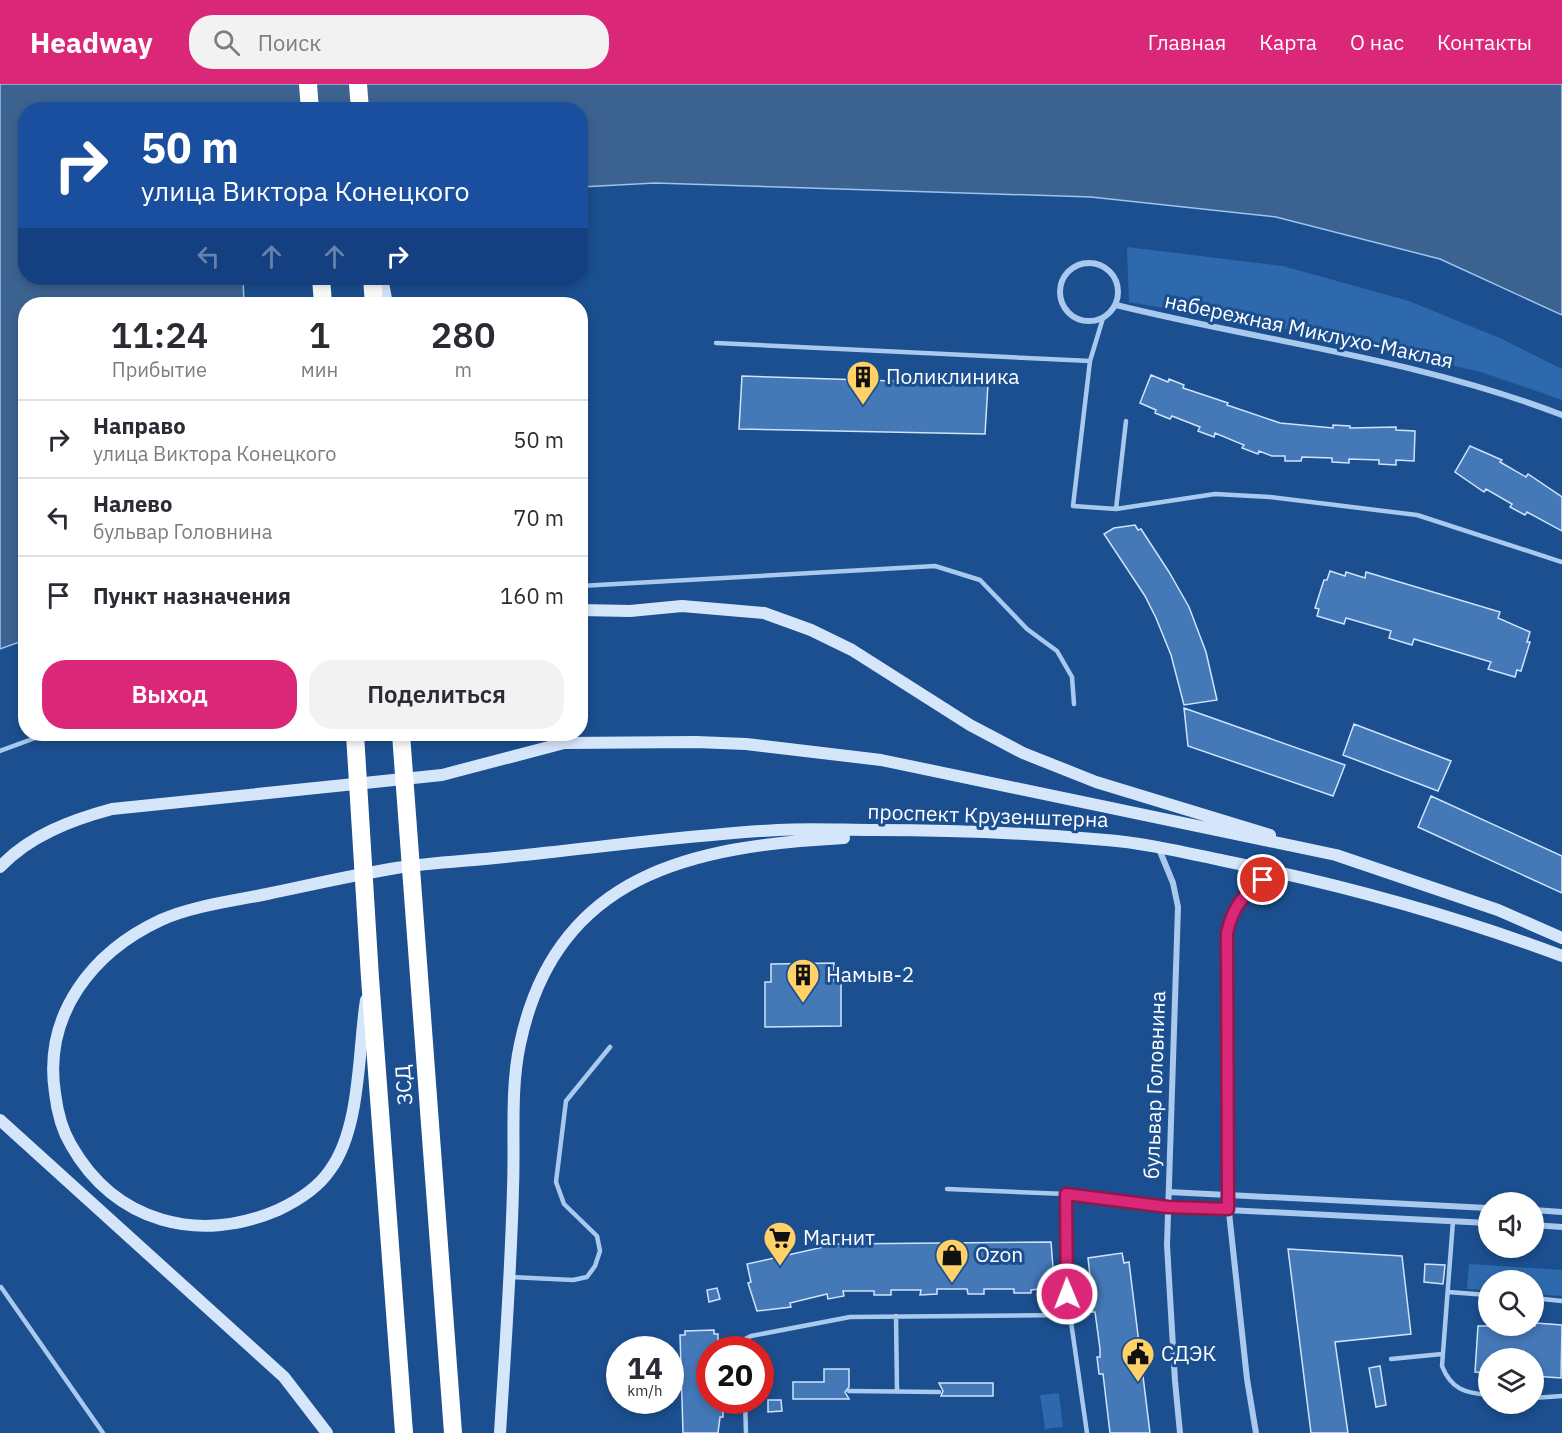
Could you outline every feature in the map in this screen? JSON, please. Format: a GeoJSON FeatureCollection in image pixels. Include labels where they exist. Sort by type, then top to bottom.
{"type":"FeatureCollection","features":[{"type":"Feature","properties":{"kind":"highway"},"geometry":{"type":"LineString","coordinates":[[309,84],[310,102]]}},
{"type":"Feature","properties":{"kind":"highway"},"geometry":{"type":"LineString","coordinates":[[358,84],[359,102]]}},
{"type":"Feature","properties":{"kind":"highway","name":"ЗСД"},"geometry":{"type":"LineString","coordinates":[[355,741],[370,978],[404,1433]]}},
{"type":"Feature","properties":{"kind":"highway","name":"ЗСД"},"geometry":{"type":"LineString","coordinates":[[401,741],[453,1433]]}},
{"type":"Feature","properties":{"kind":"main road"},"geometry":{"type":"LineString","coordinates":[[588,610],[630,611],[682,606],[764,613],[811,630],[852,650],[970,725],[1023,753],[1096,782],[1335,855]]}},
{"type":"Feature","properties":{"kind":"main road","name":"проспект Крузенштерна"},"geometry":{"type":"LineString","coordinates":[[0,867],[33,841],[59,826],[112,809],[442,775],[564,743],[746,744],[881,760],[1335,855],[1498,910],[1562,938]]}},
{"type":"Feature","properties":{"kind":"main road","name":"проспект Крузенштерна"},"geometry":{"type":"LineString","coordinates":[[370,978],[359,1047],[357,1084],[346,1136],[332,1169],[294,1203],[251,1221],[214,1228],[182,1225],[151,1216],[115,1196],[98,1183],[69,1143],[57,1109],[52,1075],[53,1053],[63,1014],[93,966],[126,938],[166,918],[401,867],[782,830],[969,831],[1112,840],[1323,881],[1493,930],[1562,956]]}},
{"type":"Feature","properties":{"kind":"main road"},"geometry":{"type":"LineString","coordinates":[[500,1433],[510,1277],[515,1100],[519,1045],[540,981],[562,942],[590,913],[639,877],[693,857],[784,841],[969,831]]}},
{"type":"Feature","properties":{"kind":"main road"},"geometry":{"type":"LineString","coordinates":[[0,1120],[284,1377],[327,1433]]}},
{"type":"Feature","properties":{"kind":"street"},"geometry":{"type":"LineString","coordinates":[[1084,263],[1094,263],[1110,271],[1119,287],[1116,305],[1103,318],[1085,321],[1069,313],[1060,297],[1063,279],[1068,271],[1084,263]]}},
{"type":"Feature","properties":{"kind":"street","name":"набережная Миклухо-Маклая"},"geometry":{"type":"LineString","coordinates":[[1116,305],[1378,359],[1508,394],[1562,415]]}},
{"type":"Feature","properties":{"kind":"street","name":"бульвар Головнина"},"geometry":{"type":"LineString","coordinates":[[1159,848],[1173,883],[1178,907],[1167,1245],[1174,1381],[1180,1433]]}},
{"type":"Feature","properties":{"kind":"street"},"geometry":{"type":"LineString","coordinates":[[1256,1433],[1247,1380],[1227,1194],[1227,933],[1233,910],[1250,890],[1277,871]]}},
{"type":"Feature","properties":{"kind":"street"},"geometry":{"type":"LineString","coordinates":[[1168,1192],[1478,1207]]}},
{"type":"Feature","properties":{"kind":"street"},"geometry":{"type":"LineString","coordinates":[[1168,1207],[1478,1222]]}},
{"type":"Feature","properties":{"kind":"street"},"geometry":{"type":"LineString","coordinates":[[1544,1211],[1562,1212]]}},
{"type":"Feature","properties":{"kind":"street"},"geometry":{"type":"LineString","coordinates":[[1544,1226],[1562,1227]]}},
{"type":"Feature","properties":{"kind":"lane"},"geometry":{"type":"LineString","coordinates":[[1103,318],[1090,362],[1073,506],[1116,509],[1215,494],[1270,497],[1418,516],[1562,562]]}},
{"type":"Feature","properties":{"kind":"lane"},"geometry":{"type":"LineString","coordinates":[[716,343],[1090,362]]}},
{"type":"Feature","properties":{"kind":"lane"},"geometry":{"type":"LineString","coordinates":[[1116,509],[1126,421]]}},
{"type":"Feature","properties":{"kind":"lane"},"geometry":{"type":"LineString","coordinates":[[588,586],[935,566],[980,580],[1027,629],[1057,651],[1072,677],[1074,704]]}},
{"type":"Feature","properties":{"kind":"lane"},"geometry":{"type":"LineString","coordinates":[[0,751],[27,741]]}},
{"type":"Feature","properties":{"kind":"lane"},"geometry":{"type":"LineString","coordinates":[[510,1277],[573,1280],[586,1276],[595,1266],[600,1251],[597,1236],[564,1204],[556,1182],[566,1101],[610,1047]]}},
{"type":"Feature","properties":{"kind":"lane"},"geometry":{"type":"LineString","coordinates":[[948,1189],[1066,1194],[1168,1207]]}},
{"type":"Feature","properties":{"kind":"lane"},"geometry":{"type":"LineString","coordinates":[[1066,1194],[1069,1315],[1075,1338],[1088,1433]]}},
{"type":"Feature","properties":{"kind":"lane"},"geometry":{"type":"LineString","coordinates":[[1453,1221],[1442,1366],[1447,1379],[1456,1388],[1478,1394]]}},
{"type":"Feature","properties":{"kind":"lane"},"geometry":{"type":"LineString","coordinates":[[1,1287],[103,1433]]}},
{"type":"Feature","properties":{"kind":"lane"},"geometry":{"type":"LineString","coordinates":[[1448,1292],[1478,1294]]}},
{"type":"Feature","properties":{"kind":"lane"},"geometry":{"type":"LineString","coordinates":[[1544,1299],[1562,1301]]}},
{"type":"Feature","properties":{"kind":"lane"},"geometry":{"type":"LineString","coordinates":[[754,1336],[850,1317],[1069,1315]]}},
{"type":"Feature","properties":{"kind":"lane"},"geometry":{"type":"LineString","coordinates":[[896,1316],[897,1390]]}},
{"type":"Feature","properties":{"kind":"lane"},"geometry":{"type":"LineString","coordinates":[[1391,1359],[1442,1354]]}},
{"type":"Feature","properties":{"kind":"lane"},"geometry":{"type":"LineString","coordinates":[[849,1391],[939,1392]]}},
{"type":"Feature","properties":{"kind":"lane"},"geometry":{"type":"LineString","coordinates":[[1544,1397],[1562,1396]]}},
{"type":"Feature","properties":{"kind":"lane"},"geometry":{"type":"LineString","coordinates":[[745,1414],[746,1433]]}},
{"type":"Feature","properties":{"kind":"shaded area"},"geometry":{"type":"Polygon","coordinates":[[[0,84],[1562,84],[1562,315],[1440,259],[1276,217],[1091,197],[655,183],[588,187],[588,102],[18,102],[18,285],[243,285],[244,297],[18,297],[18,643],[0,649],[0,84]]]}},
{"type":"Feature","properties":{"kind":"shaded area"},"geometry":{"type":"Polygon","coordinates":[[[1127,247],[1283,266],[1409,301],[1502,339],[1562,369],[1562,400],[1481,372],[1330,337],[1129,302],[1127,247]]]}},
{"type":"Feature","properties":{"kind":"shaded area"},"geometry":{"type":"Polygon","coordinates":[[[1469,1264],[1562,1270],[1562,1296],[1544,1295],[1544,1270],[1478,1270],[1478,1290],[1467,1289],[1469,1264]]]}},
{"type":"Feature","properties":{"kind":"shaded area"},"geometry":{"type":"Polygon","coordinates":[[[1059,1393],[1063,1427],[1045,1429],[1040,1395],[1059,1393]]]}},
{"type":"Feature","properties":{"kind":"building"},"geometry":{"type":"Polygon","coordinates":[[[1151,375],[1168,382],[1169,379],[1184,385],[1183,388],[1280,423],[1333,428],[1333,425],[1350,426],[1350,428],[1396,427],[1396,430],[1415,431],[1414,461],[1396,460],[1396,465],[1379,464],[1379,460],[1349,459],[1349,463],[1332,462],[1332,458],[1302,457],[1301,461],[1285,461],[1285,456],[1272,456],[1259,451],[1258,454],[1242,448],[1244,445],[1215,433],[1214,437],[1198,431],[1200,427],[1172,416],[1170,419],[1155,413],[1156,410],[1140,403],[1151,375]]]}},
{"type":"Feature","properties":{"kind":"building","name":"Поликлиника"},"geometry":{"type":"Polygon","coordinates":[[[742,376],[988,384],[985,434],[739,429],[742,376]]]}},
{"type":"Feature","properties":{"kind":"building"},"geometry":{"type":"Polygon","coordinates":[[[1470,446],[1502,460],[1500,462],[1526,477],[1528,474],[1562,497],[1562,531],[1527,512],[1525,515],[1510,507],[1512,504],[1486,489],[1484,492],[1455,472],[1470,446]]]}},
{"type":"Feature","properties":{"kind":"building"},"geometry":{"type":"Polygon","coordinates":[[[1135,525],[1138,530],[1141,529],[1189,607],[1206,652],[1217,700],[1184,705],[1171,655],[1156,618],[1145,596],[1104,534],[1114,528],[1135,525]]]}},
{"type":"Feature","properties":{"kind":"building"},"geometry":{"type":"Polygon","coordinates":[[[1330,571],[1345,576],[1346,572],[1365,578],[1366,572],[1500,612],[1498,618],[1530,632],[1527,642],[1530,642],[1521,671],[1517,670],[1515,677],[1488,669],[1491,662],[1414,639],[1412,645],[1389,638],[1391,631],[1346,618],[1344,624],[1317,616],[1319,609],[1315,608],[1324,580],[1327,580],[1330,571]]]}},
{"type":"Feature","properties":{"kind":"building"},"geometry":{"type":"Polygon","coordinates":[[[1184,708],[1345,765],[1333,796],[1188,746],[1184,708]]]}},
{"type":"Feature","properties":{"kind":"building"},"geometry":{"type":"Polygon","coordinates":[[[1354,724],[1451,761],[1438,791],[1343,755],[1354,724]]]}},
{"type":"Feature","properties":{"kind":"building"},"geometry":{"type":"Polygon","coordinates":[[[1431,796],[1562,856],[1562,893],[1418,827],[1431,796]]]}},
{"type":"Feature","properties":{"kind":"building","name":"Намыв-2"},"geometry":{"type":"Polygon","coordinates":[[[834,963],[834,981],[841,981],[841,1026],[765,1027],[765,982],[771,982],[771,964],[834,963]]]}},
{"type":"Feature","properties":{"kind":"building"},"geometry":{"type":"Polygon","coordinates":[[[1051,1242],[1054,1280],[1051,1280],[1051,1287],[1039,1286],[1039,1289],[1031,1290],[1031,1293],[1014,1293],[1014,1289],[984,1289],[984,1294],[968,1294],[967,1289],[937,1289],[937,1294],[920,1295],[921,1290],[891,1290],[891,1295],[874,1295],[874,1291],[843,1291],[844,1296],[828,1299],[827,1294],[790,1303],[791,1307],[757,1311],[748,1283],[751,1282],[747,1264],[837,1244],[1051,1242]]]}},
{"type":"Feature","properties":{"kind":"building"},"geometry":{"type":"Polygon","coordinates":[[[1288,1249],[1402,1256],[1411,1334],[1335,1342],[1348,1433],[1311,1433],[1288,1249]]]}},
{"type":"Feature","properties":{"kind":"building"},"geometry":{"type":"Polygon","coordinates":[[[1122,1253],[1124,1263],[1129,1262],[1150,1433],[1110,1433],[1103,1374],[1099,1374],[1097,1357],[1100,1357],[1100,1349],[1095,1312],[1091,1312],[1089,1295],[1092,1294],[1088,1258],[1122,1253]]]}},
{"type":"Feature","properties":{"kind":"building"},"geometry":{"type":"Polygon","coordinates":[[[1425,1264],[1445,1265],[1443,1284],[1424,1282],[1425,1264]]]}},
{"type":"Feature","properties":{"kind":"building"},"geometry":{"type":"Polygon","coordinates":[[[717,1288],[720,1299],[709,1302],[707,1290],[717,1288]]]}},
{"type":"Feature","properties":{"kind":"building"},"geometry":{"type":"Polygon","coordinates":[[[1544,1324],[1562,1325],[1561,1378],[1544,1377],[1544,1348],[1478,1348],[1478,1372],[1475,1372],[1478,1326],[1478,1336],[1544,1336],[1544,1324]]]}},
{"type":"Feature","properties":{"kind":"building"},"geometry":{"type":"Polygon","coordinates":[[[714,1330],[714,1334],[718,1334],[718,1336],[696,1336],[696,1414],[723,1414],[723,1417],[720,1417],[718,1433],[683,1433],[684,1336],[680,1335],[685,1335],[685,1331],[714,1330]]]}},
{"type":"Feature","properties":{"kind":"building"},"geometry":{"type":"Polygon","coordinates":[[[1380,1366],[1386,1405],[1376,1407],[1369,1368],[1380,1366]]]}},
{"type":"Feature","properties":{"kind":"building"},"geometry":{"type":"Polygon","coordinates":[[[824,1369],[849,1369],[849,1387],[845,1392],[849,1399],[793,1399],[793,1382],[824,1382],[824,1369]]]}},
{"type":"Feature","properties":{"kind":"building"},"geometry":{"type":"Polygon","coordinates":[[[939,1383],[993,1383],[993,1396],[941,1396],[943,1391],[939,1383]]]}},
{"type":"Feature","properties":{"kind":"building"},"geometry":{"type":"Polygon","coordinates":[[[774,1400],[781,1400],[782,1411],[774,1412],[774,1400]]]}},
{"type":"Feature","properties":{"kind":"place","name":"Поликлиника"},"geometry":{"type":"Point","coordinates":[863,406]}},
{"type":"Feature","properties":{"kind":"place","name":"Намыв-2"},"geometry":{"type":"Point","coordinates":[803,1004]}},
{"type":"Feature","properties":{"kind":"place","name":"Магнит"},"geometry":{"type":"Point","coordinates":[780,1267]}},
{"type":"Feature","properties":{"kind":"place","name":"Ozon"},"geometry":{"type":"Point","coordinates":[952,1284]}},
{"type":"Feature","properties":{"kind":"place","name":"СДЭК"},"geometry":{"type":"Point","coordinates":[1138,1383]}},
{"type":"Feature","properties":{"kind":"route"},"geometry":{"type":"LineString","coordinates":[[1067,1294],[1066,1194],[1168,1207],[1228,1209],[1226,1160],[1227,933],[1233,910],[1250,890],[1263,880]]}}]}
